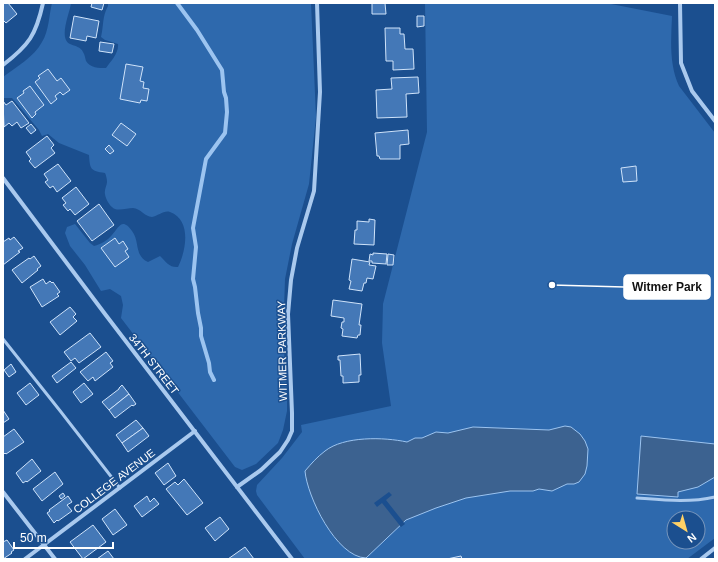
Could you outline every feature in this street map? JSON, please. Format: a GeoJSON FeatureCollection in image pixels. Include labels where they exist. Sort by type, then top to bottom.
{"type":"FeatureCollection","features":[{"type":"Feature","properties":{"kind":"street"},"geometry":{"type":"LineString","coordinates":[[3,65],[20,53],[32,36],[37,26],[43,3]]}},
{"type":"Feature","properties":{"kind":"street","name":"WITMER PARKWAY"},"geometry":{"type":"LineString","coordinates":[[238,487],[261,470],[280,452],[292,431],[288,314],[291,280],[297,248],[314,191],[320,92],[317,3]]}},
{"type":"Feature","properties":{"kind":"street"},"geometry":{"type":"LineString","coordinates":[[680,3],[681,63],[692,91],[715,121]]}},
{"type":"Feature","properties":{"kind":"street","name":"34TH STREET"},"geometry":{"type":"LineString","coordinates":[[3,178],[292,559]]}},
{"type":"Feature","properties":{"kind":"street","name":"COLLEGE AVENUE"},"geometry":{"type":"LineString","coordinates":[[26,559],[195,432]]}},
{"type":"Feature","properties":{"kind":"street"},"geometry":{"type":"LineString","coordinates":[[3,492],[55,559]]}},
{"type":"Feature","properties":{"kind":"street"},"geometry":{"type":"LineString","coordinates":[[701,559],[715,548]]}},
{"type":"Feature","properties":{"kind":"lane"},"geometry":{"type":"LineString","coordinates":[[3,339],[120,488]]}},
{"type":"Feature","properties":{"kind":"lane"},"geometry":{"type":"LineString","coordinates":[[637,498],[694,501],[715,497]]}},
{"type":"Feature","properties":{"kind":"shaded area"},"geometry":{"type":"Polygon","coordinates":[[[52,3],[71,3],[65,31],[67,41],[82,50],[86,61],[90,65],[106,68],[114,57],[118,47],[118,44],[105,40],[101,37],[108,3],[311,3],[316,117],[309,184],[292,244],[285,279],[283,338],[287,389],[287,411],[283,430],[278,443],[256,464],[242,470],[235,467],[121,318],[123,305],[121,296],[110,289],[101,291],[85,265],[70,246],[65,233],[67,227],[75,224],[94,246],[108,239],[123,224],[129,227],[132,231],[136,239],[139,252],[144,259],[148,262],[160,256],[170,266],[178,267],[185,245],[182,222],[177,216],[170,212],[149,217],[136,208],[119,210],[111,206],[105,195],[107,182],[105,173],[96,171],[92,168],[89,155],[59,143],[48,134],[42,136],[39,130],[12,98],[3,98],[3,77],[39,47],[46,33],[52,3]]]}},
{"type":"Feature","properties":{"kind":"shaded area"},"geometry":{"type":"Polygon","coordinates":[[[425,3],[606,3],[672,16],[671,52],[676,78],[679,86],[715,133],[715,538],[706,545],[706,510],[666,510],[666,550],[699,550],[687,559],[305,559],[257,495],[257,485],[282,458],[302,432],[301,425],[391,406],[382,343],[383,304],[427,132],[425,3]]]}},
{"type":"Feature","properties":{"kind":"shaded area"},"geometry":{"type":"Polygon","coordinates":[[[565,426],[571,427],[580,434],[588,449],[585,474],[579,482],[567,484],[552,491],[539,489],[533,491],[510,491],[466,498],[436,508],[406,520],[366,558],[355,555],[344,548],[334,537],[317,509],[307,482],[305,471],[319,456],[333,446],[353,440],[387,439],[407,442],[436,432],[448,433],[473,427],[549,430],[565,426]]]}},
{"type":"Feature","properties":{"kind":"shaded area"},"geometry":{"type":"Polygon","coordinates":[[[641,436],[715,444],[715,477],[698,487],[678,492],[678,497],[637,494],[641,436]]]}},
{"type":"Feature","properties":{"kind":"pier"},"geometry":{"type":"Polygon","coordinates":[[[389,492],[392,495],[386,500],[405,524],[401,527],[382,503],[377,507],[374,503],[389,492]]]}},
{"type":"Feature","properties":{"kind":"building"},"geometry":{"type":"Polygon","coordinates":[[[3,3],[8,3],[17,14],[6,23],[3,20],[3,3]]]}},
{"type":"Feature","properties":{"kind":"building"},"geometry":{"type":"Polygon","coordinates":[[[92,3],[104,3],[102,10],[91,7],[92,3]]]}},
{"type":"Feature","properties":{"kind":"building"},"geometry":{"type":"Polygon","coordinates":[[[372,3],[385,3],[386,14],[372,14],[372,3]]]}},
{"type":"Feature","properties":{"kind":"building"},"geometry":{"type":"Polygon","coordinates":[[[74,16],[99,21],[96,38],[87,36],[86,41],[70,38],[74,16]]]}},
{"type":"Feature","properties":{"kind":"building"},"geometry":{"type":"Polygon","coordinates":[[[417,16],[424,16],[424,26],[417,27],[417,16]]]}},
{"type":"Feature","properties":{"kind":"building"},"geometry":{"type":"Polygon","coordinates":[[[385,28],[400,28],[400,34],[404,34],[405,49],[413,49],[414,69],[393,70],[393,61],[386,61],[385,28]]]}},
{"type":"Feature","properties":{"kind":"building"},"geometry":{"type":"Polygon","coordinates":[[[100,42],[114,44],[112,53],[99,51],[100,42]]]}},
{"type":"Feature","properties":{"kind":"building"},"geometry":{"type":"Polygon","coordinates":[[[126,64],[143,67],[140,81],[144,82],[143,88],[149,89],[147,101],[141,100],[140,103],[120,99],[126,64]]]}},
{"type":"Feature","properties":{"kind":"building"},"geometry":{"type":"Polygon","coordinates":[[[48,69],[57,81],[61,78],[70,90],[63,95],[60,92],[55,96],[57,99],[51,104],[35,82],[40,78],[38,76],[48,69]]]}},
{"type":"Feature","properties":{"kind":"building"},"geometry":{"type":"Polygon","coordinates":[[[418,77],[419,93],[406,94],[407,117],[377,118],[376,90],[392,89],[391,78],[418,77]]]}},
{"type":"Feature","properties":{"kind":"building"},"geometry":{"type":"Polygon","coordinates":[[[30,86],[44,105],[35,112],[36,114],[32,118],[17,98],[30,86]]]}},
{"type":"Feature","properties":{"kind":"building"},"geometry":{"type":"Polygon","coordinates":[[[3,101],[6,105],[12,101],[29,123],[21,128],[17,122],[12,126],[9,123],[4,127],[3,101]]]}},
{"type":"Feature","properties":{"kind":"building"},"geometry":{"type":"Polygon","coordinates":[[[121,123],[136,134],[127,146],[112,135],[121,123]]]}},
{"type":"Feature","properties":{"kind":"building"},"geometry":{"type":"Polygon","coordinates":[[[31,124],[36,130],[31,134],[26,128],[31,124]]]}},
{"type":"Feature","properties":{"kind":"building"},"geometry":{"type":"Polygon","coordinates":[[[408,130],[409,144],[400,145],[400,159],[380,159],[379,156],[377,156],[375,133],[408,130]]]}},
{"type":"Feature","properties":{"kind":"building"},"geometry":{"type":"Polygon","coordinates":[[[47,136],[54,145],[51,148],[55,153],[35,168],[29,161],[31,159],[26,152],[47,136]]]}},
{"type":"Feature","properties":{"kind":"building"},"geometry":{"type":"Polygon","coordinates":[[[109,145],[114,151],[110,154],[105,149],[109,145]]]}},
{"type":"Feature","properties":{"kind":"building"},"geometry":{"type":"Polygon","coordinates":[[[58,164],[71,181],[57,192],[53,186],[50,188],[45,182],[48,180],[44,174],[58,164]]]}},
{"type":"Feature","properties":{"kind":"building"},"geometry":{"type":"Polygon","coordinates":[[[636,166],[637,181],[623,182],[621,168],[636,166]]]}},
{"type":"Feature","properties":{"kind":"building"},"geometry":{"type":"Polygon","coordinates":[[[76,187],[89,204],[75,215],[70,209],[68,211],[63,205],[66,203],[62,198],[76,187]]]}},
{"type":"Feature","properties":{"kind":"building"},"geometry":{"type":"Polygon","coordinates":[[[99,204],[114,225],[92,241],[77,221],[99,204]]]}},
{"type":"Feature","properties":{"kind":"building"},"geometry":{"type":"Polygon","coordinates":[[[369,219],[375,220],[374,245],[354,244],[357,221],[369,222],[369,219]]]}},
{"type":"Feature","properties":{"kind":"building"},"geometry":{"type":"Polygon","coordinates":[[[14,237],[23,248],[3,265],[3,242],[14,237]]]}},
{"type":"Feature","properties":{"kind":"building"},"geometry":{"type":"Polygon","coordinates":[[[115,238],[119,244],[123,241],[128,249],[125,251],[129,257],[115,267],[101,248],[115,238]]]}},
{"type":"Feature","properties":{"kind":"building"},"geometry":{"type":"Polygon","coordinates":[[[373,253],[387,254],[386,264],[372,263],[372,261],[369,261],[370,254],[373,255],[373,253]]]}},
{"type":"Feature","properties":{"kind":"building"},"geometry":{"type":"Polygon","coordinates":[[[388,254],[394,255],[393,265],[387,265],[388,254]]]}},
{"type":"Feature","properties":{"kind":"building"},"geometry":{"type":"Polygon","coordinates":[[[34,256],[41,266],[22,283],[12,270],[34,256]]]}},
{"type":"Feature","properties":{"kind":"building"},"geometry":{"type":"Polygon","coordinates":[[[352,259],[370,262],[369,265],[376,266],[373,279],[367,278],[362,291],[349,289],[352,259]]]}},
{"type":"Feature","properties":{"kind":"building"},"geometry":{"type":"Polygon","coordinates":[[[43,279],[46,284],[50,281],[52,283],[53,282],[60,292],[57,294],[59,296],[42,307],[30,287],[43,279]]]}},
{"type":"Feature","properties":{"kind":"building"},"geometry":{"type":"Polygon","coordinates":[[[333,300],[362,304],[359,325],[361,325],[360,335],[358,335],[357,338],[342,336],[343,329],[341,328],[344,318],[331,316],[333,300]]]}},
{"type":"Feature","properties":{"kind":"building"},"geometry":{"type":"Polygon","coordinates":[[[70,307],[76,314],[73,317],[77,321],[60,335],[50,322],[70,307]]]}},
{"type":"Feature","properties":{"kind":"building"},"geometry":{"type":"Polygon","coordinates":[[[90,333],[101,347],[79,363],[75,358],[71,361],[64,352],[90,333]]]}},
{"type":"Feature","properties":{"kind":"building"},"geometry":{"type":"Polygon","coordinates":[[[106,352],[113,361],[110,363],[113,367],[95,381],[93,377],[88,381],[80,372],[106,352]]]}},
{"type":"Feature","properties":{"kind":"building"},"geometry":{"type":"Polygon","coordinates":[[[360,354],[361,375],[359,375],[359,382],[343,383],[343,376],[341,376],[340,360],[338,360],[338,356],[360,354]]]}},
{"type":"Feature","properties":{"kind":"building"},"geometry":{"type":"Polygon","coordinates":[[[71,362],[76,368],[57,383],[52,376],[71,362]]]}},
{"type":"Feature","properties":{"kind":"building"},"geometry":{"type":"Polygon","coordinates":[[[11,364],[16,372],[9,377],[4,370],[11,364]]]}},
{"type":"Feature","properties":{"kind":"building"},"geometry":{"type":"Polygon","coordinates":[[[30,383],[39,395],[26,405],[17,393],[30,383]]]}},
{"type":"Feature","properties":{"kind":"building"},"geometry":{"type":"Polygon","coordinates":[[[84,383],[93,394],[81,403],[73,392],[84,383]]]}},
{"type":"Feature","properties":{"kind":"building"},"geometry":{"type":"Polygon","coordinates":[[[122,385],[129,394],[109,410],[102,402],[122,385]]]}},
{"type":"Feature","properties":{"kind":"building"},"geometry":{"type":"Polygon","coordinates":[[[129,394],[136,404],[133,406],[132,405],[115,418],[109,410],[129,394]]]}},
{"type":"Feature","properties":{"kind":"building"},"geometry":{"type":"Polygon","coordinates":[[[3,410],[9,419],[3,423],[3,410]]]}},
{"type":"Feature","properties":{"kind":"building"},"geometry":{"type":"Polygon","coordinates":[[[136,420],[143,428],[122,443],[116,435],[136,420]]]}},
{"type":"Feature","properties":{"kind":"building"},"geometry":{"type":"Polygon","coordinates":[[[143,428],[149,436],[128,452],[122,443],[143,428]]]}},
{"type":"Feature","properties":{"kind":"building"},"geometry":{"type":"Polygon","coordinates":[[[14,429],[24,442],[3,455],[3,437],[14,429]]]}},
{"type":"Feature","properties":{"kind":"building"},"geometry":{"type":"Polygon","coordinates":[[[32,459],[41,471],[27,482],[26,481],[23,483],[16,473],[32,459]]]}},
{"type":"Feature","properties":{"kind":"building"},"geometry":{"type":"Polygon","coordinates":[[[168,463],[176,476],[164,485],[155,473],[168,463]]]}},
{"type":"Feature","properties":{"kind":"building"},"geometry":{"type":"Polygon","coordinates":[[[55,472],[63,484],[42,501],[33,489],[55,472]]]}},
{"type":"Feature","properties":{"kind":"building"},"geometry":{"type":"Polygon","coordinates":[[[184,479],[203,503],[187,515],[166,489],[175,482],[178,485],[184,479]]]}},
{"type":"Feature","properties":{"kind":"building"},"geometry":{"type":"Polygon","coordinates":[[[63,493],[65,496],[61,499],[59,496],[63,493]]]}},
{"type":"Feature","properties":{"kind":"building"},"geometry":{"type":"Polygon","coordinates":[[[68,496],[72,502],[67,505],[72,511],[54,523],[47,513],[68,496]]]}},
{"type":"Feature","properties":{"kind":"building"},"geometry":{"type":"Polygon","coordinates":[[[147,496],[150,502],[154,498],[159,504],[142,517],[134,506],[147,496]]]}},
{"type":"Feature","properties":{"kind":"building"},"geometry":{"type":"Polygon","coordinates":[[[115,509],[127,525],[113,535],[102,519],[115,509]]]}},
{"type":"Feature","properties":{"kind":"building"},"geometry":{"type":"Polygon","coordinates":[[[220,517],[229,529],[215,541],[205,528],[220,517]]]}},
{"type":"Feature","properties":{"kind":"building"},"geometry":{"type":"Polygon","coordinates":[[[93,525],[106,542],[83,559],[70,542],[93,525]]]}},
{"type":"Feature","properties":{"kind":"building"},"geometry":{"type":"Polygon","coordinates":[[[7,540],[14,550],[3,559],[3,542],[7,540]]]}},
{"type":"Feature","properties":{"kind":"building"},"geometry":{"type":"Polygon","coordinates":[[[245,547],[254,559],[228,559],[245,547]]]}},
{"type":"Feature","properties":{"kind":"building"},"geometry":{"type":"Polygon","coordinates":[[[108,551],[114,559],[97,559],[108,551]]]}},
{"type":"Feature","properties":{"kind":"building"},"geometry":{"type":"Polygon","coordinates":[[[461,556],[462,559],[447,559],[461,556]]]}},
{"type":"Feature","properties":{"kind":"waterway"},"geometry":{"type":"LineString","coordinates":[[177,3],[197,30],[222,70],[226,98],[227,112],[225,133],[206,159],[193,228],[196,247],[193,279],[201,336],[209,363],[210,372],[214,380]]}},
{"type":"Feature","properties":{"kind":"place","name":"Witmer Park"},"geometry":{"type":"Point","coordinates":[552,285]}}]}
